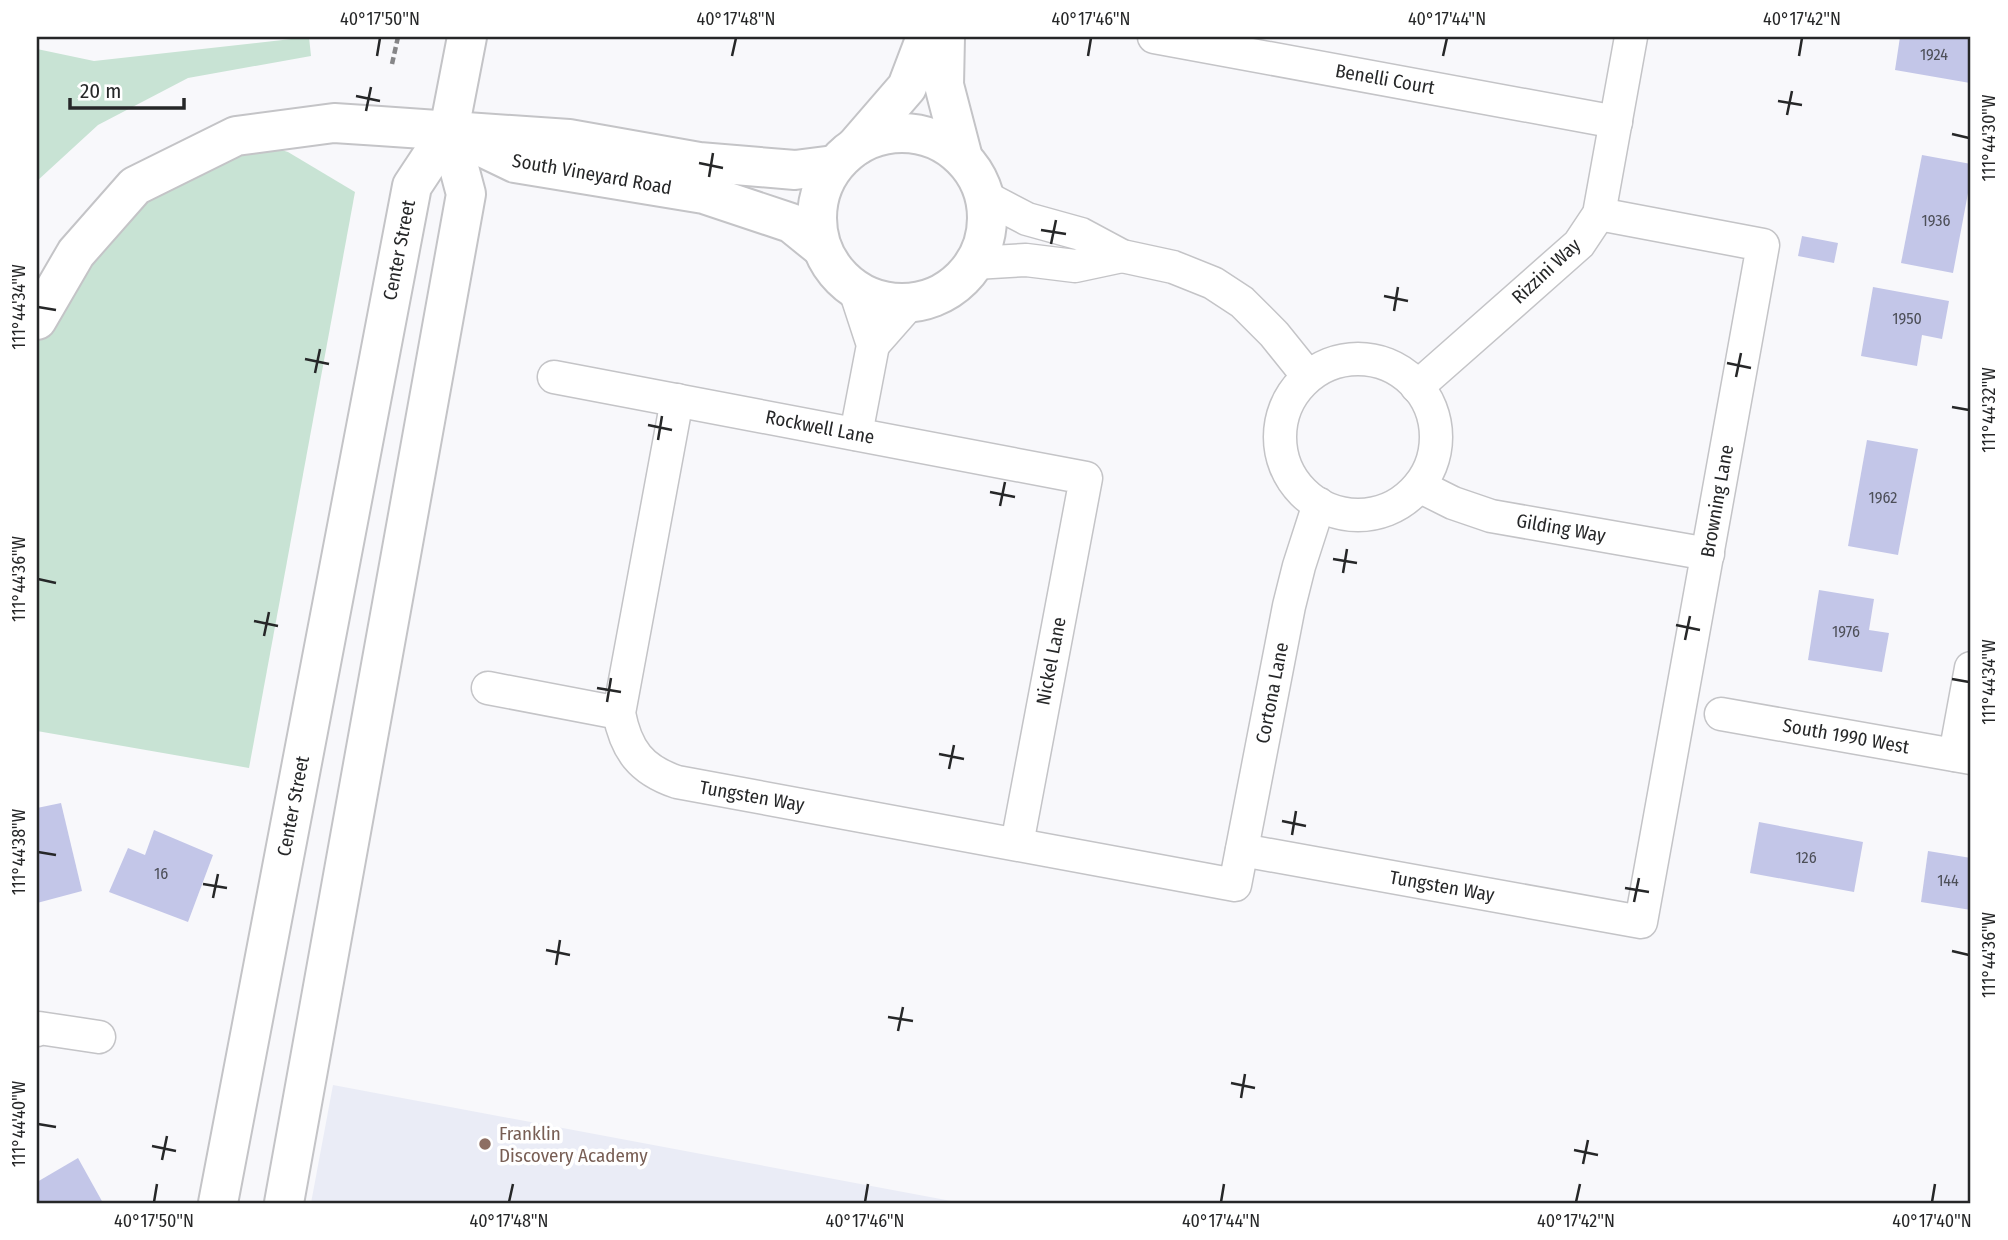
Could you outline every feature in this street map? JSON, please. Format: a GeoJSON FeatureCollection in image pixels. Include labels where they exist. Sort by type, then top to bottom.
{"type":"FeatureCollection","features":[{"type":"Feature","properties":{"kind":"main road"},"geometry":{"type":"LineString","coordinates":[[284,1203],[466,194],[449,131],[467,37]]}},
{"type":"Feature","properties":{"kind":"main road"},"geometry":{"type":"LineString","coordinates":[[926,37],[907,87],[845,156],[821,191],[816,220],[822,248],[835,272],[855,290],[880,301],[910,303],[933,298],[957,284],[975,263],[985,238],[987,211],[983,196],[979,182],[963,158],[944,85],[945,37]]}},
{"type":"Feature","properties":{"kind":"main road"},"geometry":{"type":"LineString","coordinates":[[37,320],[76,253],[135,186],[236,136],[334,123],[449,131]]}},
{"type":"Feature","properties":{"kind":"main road","name":"South Vineyard Road"},"geometry":{"type":"LineString","coordinates":[[449,131],[569,139],[698,162],[795,170],[845,156]]}},
{"type":"Feature","properties":{"kind":"main road","name":"South Vineyard Road"},"geometry":{"type":"LineString","coordinates":[[449,131],[514,163],[704,194],[791,223],[822,248]]}},
{"type":"Feature","properties":{"kind":"main road","name":"Center Street"},"geometry":{"type":"LineString","coordinates":[[218,1203],[412,186],[449,131]]}},
{"type":"Feature","properties":{"kind":"main road"},"geometry":{"type":"LineString","coordinates":[[845,156],[882,134],[911,133],[939,141],[963,158]]}},
{"type":"Feature","properties":{"kind":"street","name":"Benelli Court"},"geometry":{"type":"LineString","coordinates":[[1154,37],[1244,45],[1616,122]]}},
{"type":"Feature","properties":{"kind":"street","name":"Rizzini Way"},"geometry":{"type":"LineString","coordinates":[[1417,387],[1579,244],[1599,214],[1631,37]]}},
{"type":"Feature","properties":{"kind":"street"},"geometry":{"type":"LineString","coordinates":[[983,196],[1027,219],[1081,234],[1122,256],[1173,267],[1213,283],[1242,302],[1274,334],[1307,375]]}},
{"type":"Feature","properties":{"kind":"street","name":"Browning Lane"},"geometry":{"type":"LineString","coordinates":[[1599,214],[1763,245],[1642,922]]}},
{"type":"Feature","properties":{"kind":"street"},"geometry":{"type":"LineString","coordinates":[[975,263],[1026,260],[1075,267],[1122,256]]}},
{"type":"Feature","properties":{"kind":"street"},"geometry":{"type":"LineString","coordinates":[[855,290],[873,345],[856,434]]}},
{"type":"Feature","properties":{"kind":"street"},"geometry":{"type":"LineString","coordinates":[[873,345],[910,303]]}},
{"type":"Feature","properties":{"kind":"street"},"geometry":{"type":"LineString","coordinates":[[1347,359],[1370,359],[1392,366],[1412,379],[1417,387],[1426,397],[1434,420],[1436,443],[1431,466],[1419,486],[1402,502],[1381,512],[1358,515],[1335,512],[1319,504],[1297,485],[1285,465],[1280,443],[1282,419],[1291,398],[1307,375],[1347,359]]}},
{"type":"Feature","properties":{"kind":"street","name":"Rockwell Lane"},"geometry":{"type":"LineString","coordinates":[[554,377],[1086,478]]}},
{"type":"Feature","properties":{"kind":"street","name":"Tungsten Way"},"geometry":{"type":"LineString","coordinates":[[677,400],[619,713],[628,746],[646,767],[661,777],[677,782],[1235,885]]}},
{"type":"Feature","properties":{"kind":"street","name":"Nickel Lane"},"geometry":{"type":"LineString","coordinates":[[1017,844],[1086,478]]}},
{"type":"Feature","properties":{"kind":"street","name":"Gilding Way"},"geometry":{"type":"LineString","coordinates":[[1419,486],[1453,503],[1491,516],[1708,554]]}},
{"type":"Feature","properties":{"kind":"street","name":"Cortona Lane"},"geometry":{"type":"LineString","coordinates":[[1235,885],[1289,606],[1319,504]]}},
{"type":"Feature","properties":{"kind":"street"},"geometry":{"type":"LineString","coordinates":[[1963,757],[1971,668]]}},
{"type":"Feature","properties":{"kind":"street"},"geometry":{"type":"LineString","coordinates":[[488,688],[619,713]]}},
{"type":"Feature","properties":{"kind":"street","name":"South 1990 West"},"geometry":{"type":"LineString","coordinates":[[1721,714],[1963,757]]}},
{"type":"Feature","properties":{"kind":"street","name":"Tungsten Way"},"geometry":{"type":"LineString","coordinates":[[1242,850],[1642,922]]}},
{"type":"Feature","properties":{"kind":"street"},"geometry":{"type":"LineString","coordinates":[[37,1030],[39,1028],[99,1037]]}},
{"type":"Feature","properties":{"kind":"path"},"geometry":{"type":"LineString","coordinates":[[392,64],[398,37]]}},
{"type":"Feature","properties":{"kind":"shaded area","name":"Franklin Discovery Academy"},"geometry":{"type":"Polygon","coordinates":[[[333,1085],[962,1203],[311,1203],[333,1085]]]}},
{"type":"Feature","properties":{"kind":"green space"},"geometry":{"type":"Polygon","coordinates":[[[309,37],[311,56],[188,78],[98,125],[37,181],[37,49],[94,61],[309,37]]]}},
{"type":"Feature","properties":{"kind":"green space"},"geometry":{"type":"Polygon","coordinates":[[[236,136],[288,152],[355,192],[249,768],[37,731],[37,320],[76,253],[236,136]]]}},
{"type":"Feature","properties":{"kind":"building"},"geometry":{"type":"Polygon","coordinates":[[[1900,37],[1971,37],[1970,83],[1895,70],[1900,37]]]}},
{"type":"Feature","properties":{"kind":"building"},"geometry":{"type":"Polygon","coordinates":[[[1922,155],[1971,164],[1971,177],[1953,273],[1901,263],[1922,155]]]}},
{"type":"Feature","properties":{"kind":"building"},"geometry":{"type":"Polygon","coordinates":[[[1802,236],[1838,243],[1834,263],[1798,256],[1802,236]]]}},
{"type":"Feature","properties":{"kind":"building"},"geometry":{"type":"Polygon","coordinates":[[[1873,287],[1949,301],[1942,339],[1922,335],[1917,366],[1861,356],[1873,287]]]}},
{"type":"Feature","properties":{"kind":"building"},"geometry":{"type":"Polygon","coordinates":[[[1867,440],[1918,449],[1898,555],[1848,546],[1867,440]]]}},
{"type":"Feature","properties":{"kind":"building"},"geometry":{"type":"Polygon","coordinates":[[[1819,590],[1874,599],[1869,630],[1889,633],[1882,672],[1808,660],[1819,590]]]}},
{"type":"Feature","properties":{"kind":"building"},"geometry":{"type":"Polygon","coordinates":[[[61,803],[82,891],[37,903],[37,808],[61,803]]]}},
{"type":"Feature","properties":{"kind":"building"},"geometry":{"type":"Polygon","coordinates":[[[1759,822],[1863,842],[1854,892],[1750,873],[1759,822]]]}},
{"type":"Feature","properties":{"kind":"building"},"geometry":{"type":"Polygon","coordinates":[[[154,830],[213,855],[188,922],[109,892],[128,848],[145,855],[154,830]]]}},
{"type":"Feature","properties":{"kind":"building"},"geometry":{"type":"Polygon","coordinates":[[[1928,851],[1971,858],[1971,910],[1921,902],[1928,851]]]}},
{"type":"Feature","properties":{"kind":"building"},"geometry":{"type":"Polygon","coordinates":[[[78,1158],[103,1203],[37,1203],[37,1182],[78,1158]]]}},
{"type":"Feature","properties":{"kind":"place","name":"Franklin Discovery Academy"},"geometry":{"type":"Point","coordinates":[485,1144]}}]}
